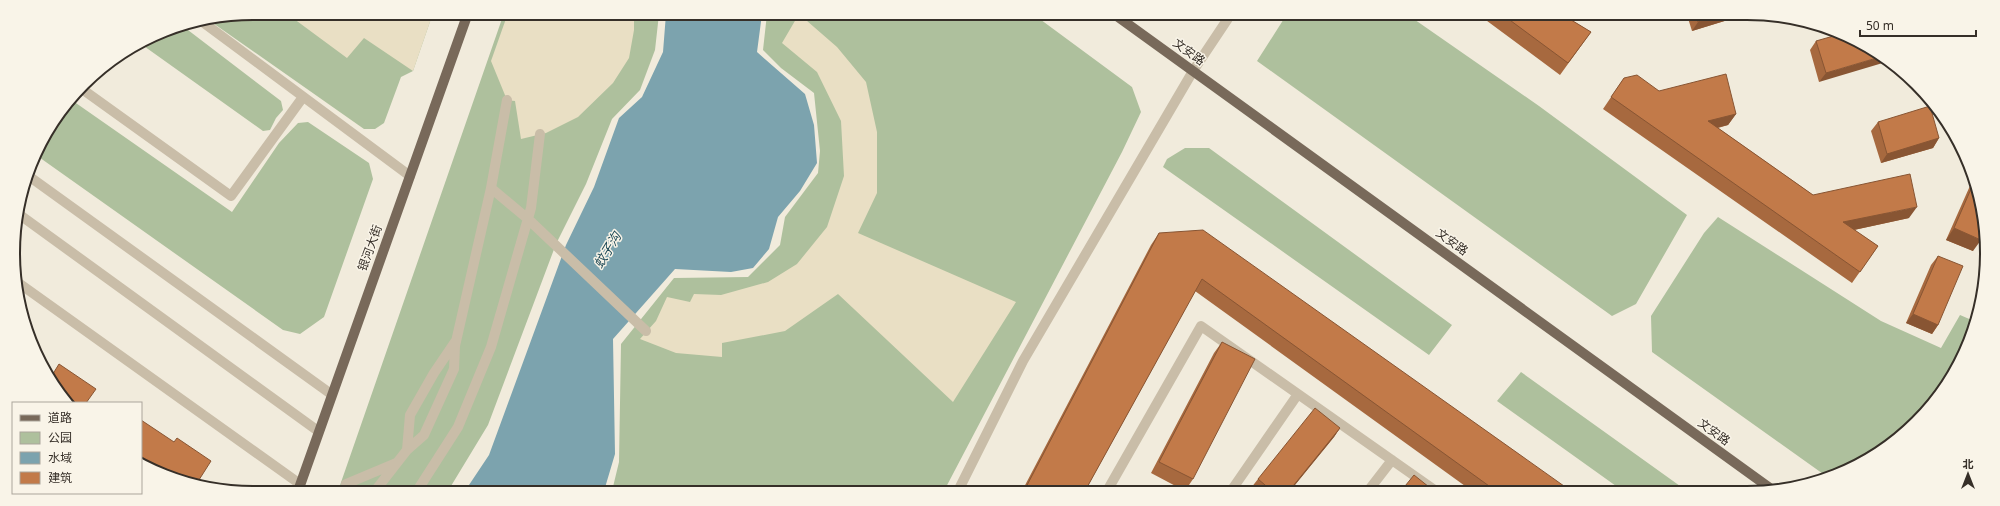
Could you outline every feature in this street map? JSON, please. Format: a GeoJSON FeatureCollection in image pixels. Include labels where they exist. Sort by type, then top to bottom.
{"type":"FeatureCollection","features":[{"type":"Feature","properties":{"kind":"main road","name":"银河大街"},"geometry":{"type":"LineString","coordinates":[[299,486],[466,20]]}},
{"type":"Feature","properties":{"kind":"main road","name":"文安路"},"geometry":{"type":"LineString","coordinates":[[1122,20],[1766,485]]}},
{"type":"Feature","properties":{"kind":"street"},"geometry":{"type":"LineString","coordinates":[[960,486],[1023,361],[1192,71],[1227,20]]}},
{"type":"Feature","properties":{"kind":"street"},"geometry":{"type":"LineString","coordinates":[[206,25],[410,176]]}},
{"type":"Feature","properties":{"kind":"street"},"geometry":{"type":"LineString","coordinates":[[85,91],[231,196],[303,97]]}},
{"type":"Feature","properties":{"kind":"street"},"geometry":{"type":"LineString","coordinates":[[379,486],[397,462],[424,435],[454,369],[455,342],[491,188],[507,100]]}},
{"type":"Feature","properties":{"kind":"street"},"geometry":{"type":"LineString","coordinates":[[420,486],[458,427],[491,347],[531,208],[540,134]]}},
{"type":"Feature","properties":{"kind":"street"},"geometry":{"type":"LineString","coordinates":[[32,178],[331,394]]}},
{"type":"Feature","properties":{"kind":"street"},"geometry":{"type":"LineString","coordinates":[[491,188],[528,219],[646,332]]}},
{"type":"Feature","properties":{"kind":"street"},"geometry":{"type":"LineString","coordinates":[[23,217],[318,431]]}},
{"type":"Feature","properties":{"kind":"street"},"geometry":{"type":"LineString","coordinates":[[22,286],[298,486]]}},
{"type":"Feature","properties":{"kind":"street"},"geometry":{"type":"LineString","coordinates":[[1110,486],[1201,326],[1429,486]]}},
{"type":"Feature","properties":{"kind":"street"},"geometry":{"type":"LineString","coordinates":[[408,450],[410,415],[434,373],[455,342]]}},
{"type":"Feature","properties":{"kind":"street"},"geometry":{"type":"LineString","coordinates":[[1234,486],[1298,394]]}},
{"type":"Feature","properties":{"kind":"street"},"geometry":{"type":"LineString","coordinates":[[1372,486],[1392,460]]}},
{"type":"Feature","properties":{"kind":"street"},"geometry":{"type":"LineString","coordinates":[[346,484],[397,462]]}},
{"type":"Feature","properties":{"kind":"green space"},"geometry":{"type":"Polygon","coordinates":[[[238,20],[431,20],[413,71],[401,77],[384,123],[375,129],[364,129],[213,23],[238,20]]]}},
{"type":"Feature","properties":{"kind":"green space"},"geometry":{"type":"Polygon","coordinates":[[[502,20],[658,20],[655,50],[640,90],[612,119],[586,184],[556,244],[488,425],[451,486],[340,486],[502,20]]]}},
{"type":"Feature","properties":{"kind":"green space"},"geometry":{"type":"Polygon","coordinates":[[[766,20],[1041,20],[1132,87],[1141,112],[1122,152],[947,486],[613,486],[619,462],[621,344],[674,278],[748,277],[780,245],[785,217],[818,173],[820,151],[814,93],[781,68],[763,50],[766,20]]]}},
{"type":"Feature","properties":{"kind":"green space"},"geometry":{"type":"Polygon","coordinates":[[[1283,20],[1415,20],[1539,106],[1687,215],[1636,304],[1612,316],[1257,61],[1283,20]]]}},
{"type":"Feature","properties":{"kind":"green space"},"geometry":{"type":"Polygon","coordinates":[[[187,30],[281,101],[283,110],[276,118],[270,130],[263,131],[145,47],[187,30]]]}},
{"type":"Feature","properties":{"kind":"green space"},"geometry":{"type":"Polygon","coordinates":[[[75,102],[232,212],[279,143],[298,123],[308,122],[369,163],[373,179],[324,317],[300,334],[283,330],[40,158],[51,136],[75,102]]]}},
{"type":"Feature","properties":{"kind":"green space"},"geometry":{"type":"Polygon","coordinates":[[[1185,148],[1209,148],[1452,325],[1429,355],[1163,167],[1167,159],[1185,148]]]}},
{"type":"Feature","properties":{"kind":"green space"},"geometry":{"type":"Polygon","coordinates":[[[1718,217],[1881,321],[1941,348],[1960,315],[1970,319],[1968,328],[1949,370],[1922,407],[1889,438],[1864,455],[1823,474],[1652,352],[1651,316],[1704,233],[1718,217]]]}},
{"type":"Feature","properties":{"kind":"green space"},"geometry":{"type":"Polygon","coordinates":[[[1521,372],[1680,486],[1616,486],[1497,401],[1521,372]]]}},
{"type":"Feature","properties":{"kind":"shaded area"},"geometry":{"type":"Polygon","coordinates":[[[295,20],[431,20],[413,71],[364,38],[347,58],[295,20]]]}},
{"type":"Feature","properties":{"kind":"shaded area"},"geometry":{"type":"Polygon","coordinates":[[[506,20],[634,20],[634,30],[629,58],[613,83],[578,117],[546,133],[521,139],[515,101],[507,100],[491,61],[506,20]]]}},
{"type":"Feature","properties":{"kind":"shaded area"},"geometry":{"type":"Polygon","coordinates":[[[795,20],[806,20],[837,47],[866,82],[877,132],[877,193],[858,233],[1016,302],[953,402],[838,294],[785,331],[722,343],[722,357],[676,353],[640,339],[656,321],[667,297],[690,302],[694,294],[721,295],[768,282],[797,264],[827,227],[844,176],[841,121],[817,72],[782,43],[795,20]]]}},
{"type":"Feature","properties":{"kind":"water","name":"蚊子沟"},"geometry":{"type":"Polygon","coordinates":[[[666,20],[761,20],[757,52],[805,94],[814,125],[817,163],[800,191],[778,217],[769,249],[753,268],[731,272],[675,269],[613,339],[615,454],[605,486],[468,486],[489,455],[566,245],[594,187],[619,118],[642,97],[663,52],[666,20]]]}},
{"type":"Feature","properties":{"kind":"building"},"geometry":{"type":"Polygon","coordinates":[[[1510,20],[1571,20],[1591,32],[1568,63],[1510,20]]]}},
{"type":"Feature","properties":{"kind":"building"},"geometry":{"type":"Polygon","coordinates":[[[1832,36],[1864,51],[1875,58],[1826,73],[1816,41],[1832,36]]]}},
{"type":"Feature","properties":{"kind":"building"},"geometry":{"type":"Polygon","coordinates":[[[1726,74],[1736,114],[1708,121],[1813,195],[1910,174],[1917,207],[1843,222],[1878,246],[1860,272],[1611,97],[1624,78],[1637,75],[1659,91],[1726,74]]]}},
{"type":"Feature","properties":{"kind":"building"},"geometry":{"type":"Polygon","coordinates":[[[1928,107],[1931,110],[1939,138],[1887,154],[1878,122],[1928,107]]]}},
{"type":"Feature","properties":{"kind":"building"},"geometry":{"type":"Polygon","coordinates":[[[1971,189],[1976,208],[1980,240],[1954,228],[1971,189]]]}},
{"type":"Feature","properties":{"kind":"building"},"geometry":{"type":"Polygon","coordinates":[[[1203,230],[1564,486],[1489,486],[1202,279],[1088,486],[1027,486],[1159,233],[1203,230]]]}},
{"type":"Feature","properties":{"kind":"building"},"geometry":{"type":"Polygon","coordinates":[[[1938,256],[1963,266],[1938,325],[1913,314],[1938,256]]]}},
{"type":"Feature","properties":{"kind":"building"},"geometry":{"type":"Polygon","coordinates":[[[1222,342],[1255,359],[1193,479],[1159,462],[1222,342]]]}},
{"type":"Feature","properties":{"kind":"building"},"geometry":{"type":"Polygon","coordinates":[[[59,364],[96,389],[87,402],[74,402],[53,373],[59,364]]]}},
{"type":"Feature","properties":{"kind":"building"},"geometry":{"type":"Polygon","coordinates":[[[1315,408],[1340,428],[1293,486],[1266,486],[1258,479],[1315,408]]]}},
{"type":"Feature","properties":{"kind":"building"},"geometry":{"type":"Polygon","coordinates":[[[142,421],[174,442],[177,438],[211,461],[199,480],[178,474],[142,458],[142,421]]]}},
{"type":"Feature","properties":{"kind":"building"},"geometry":{"type":"Polygon","coordinates":[[[1414,475],[1428,486],[1405,486],[1414,475]]]}}]}
